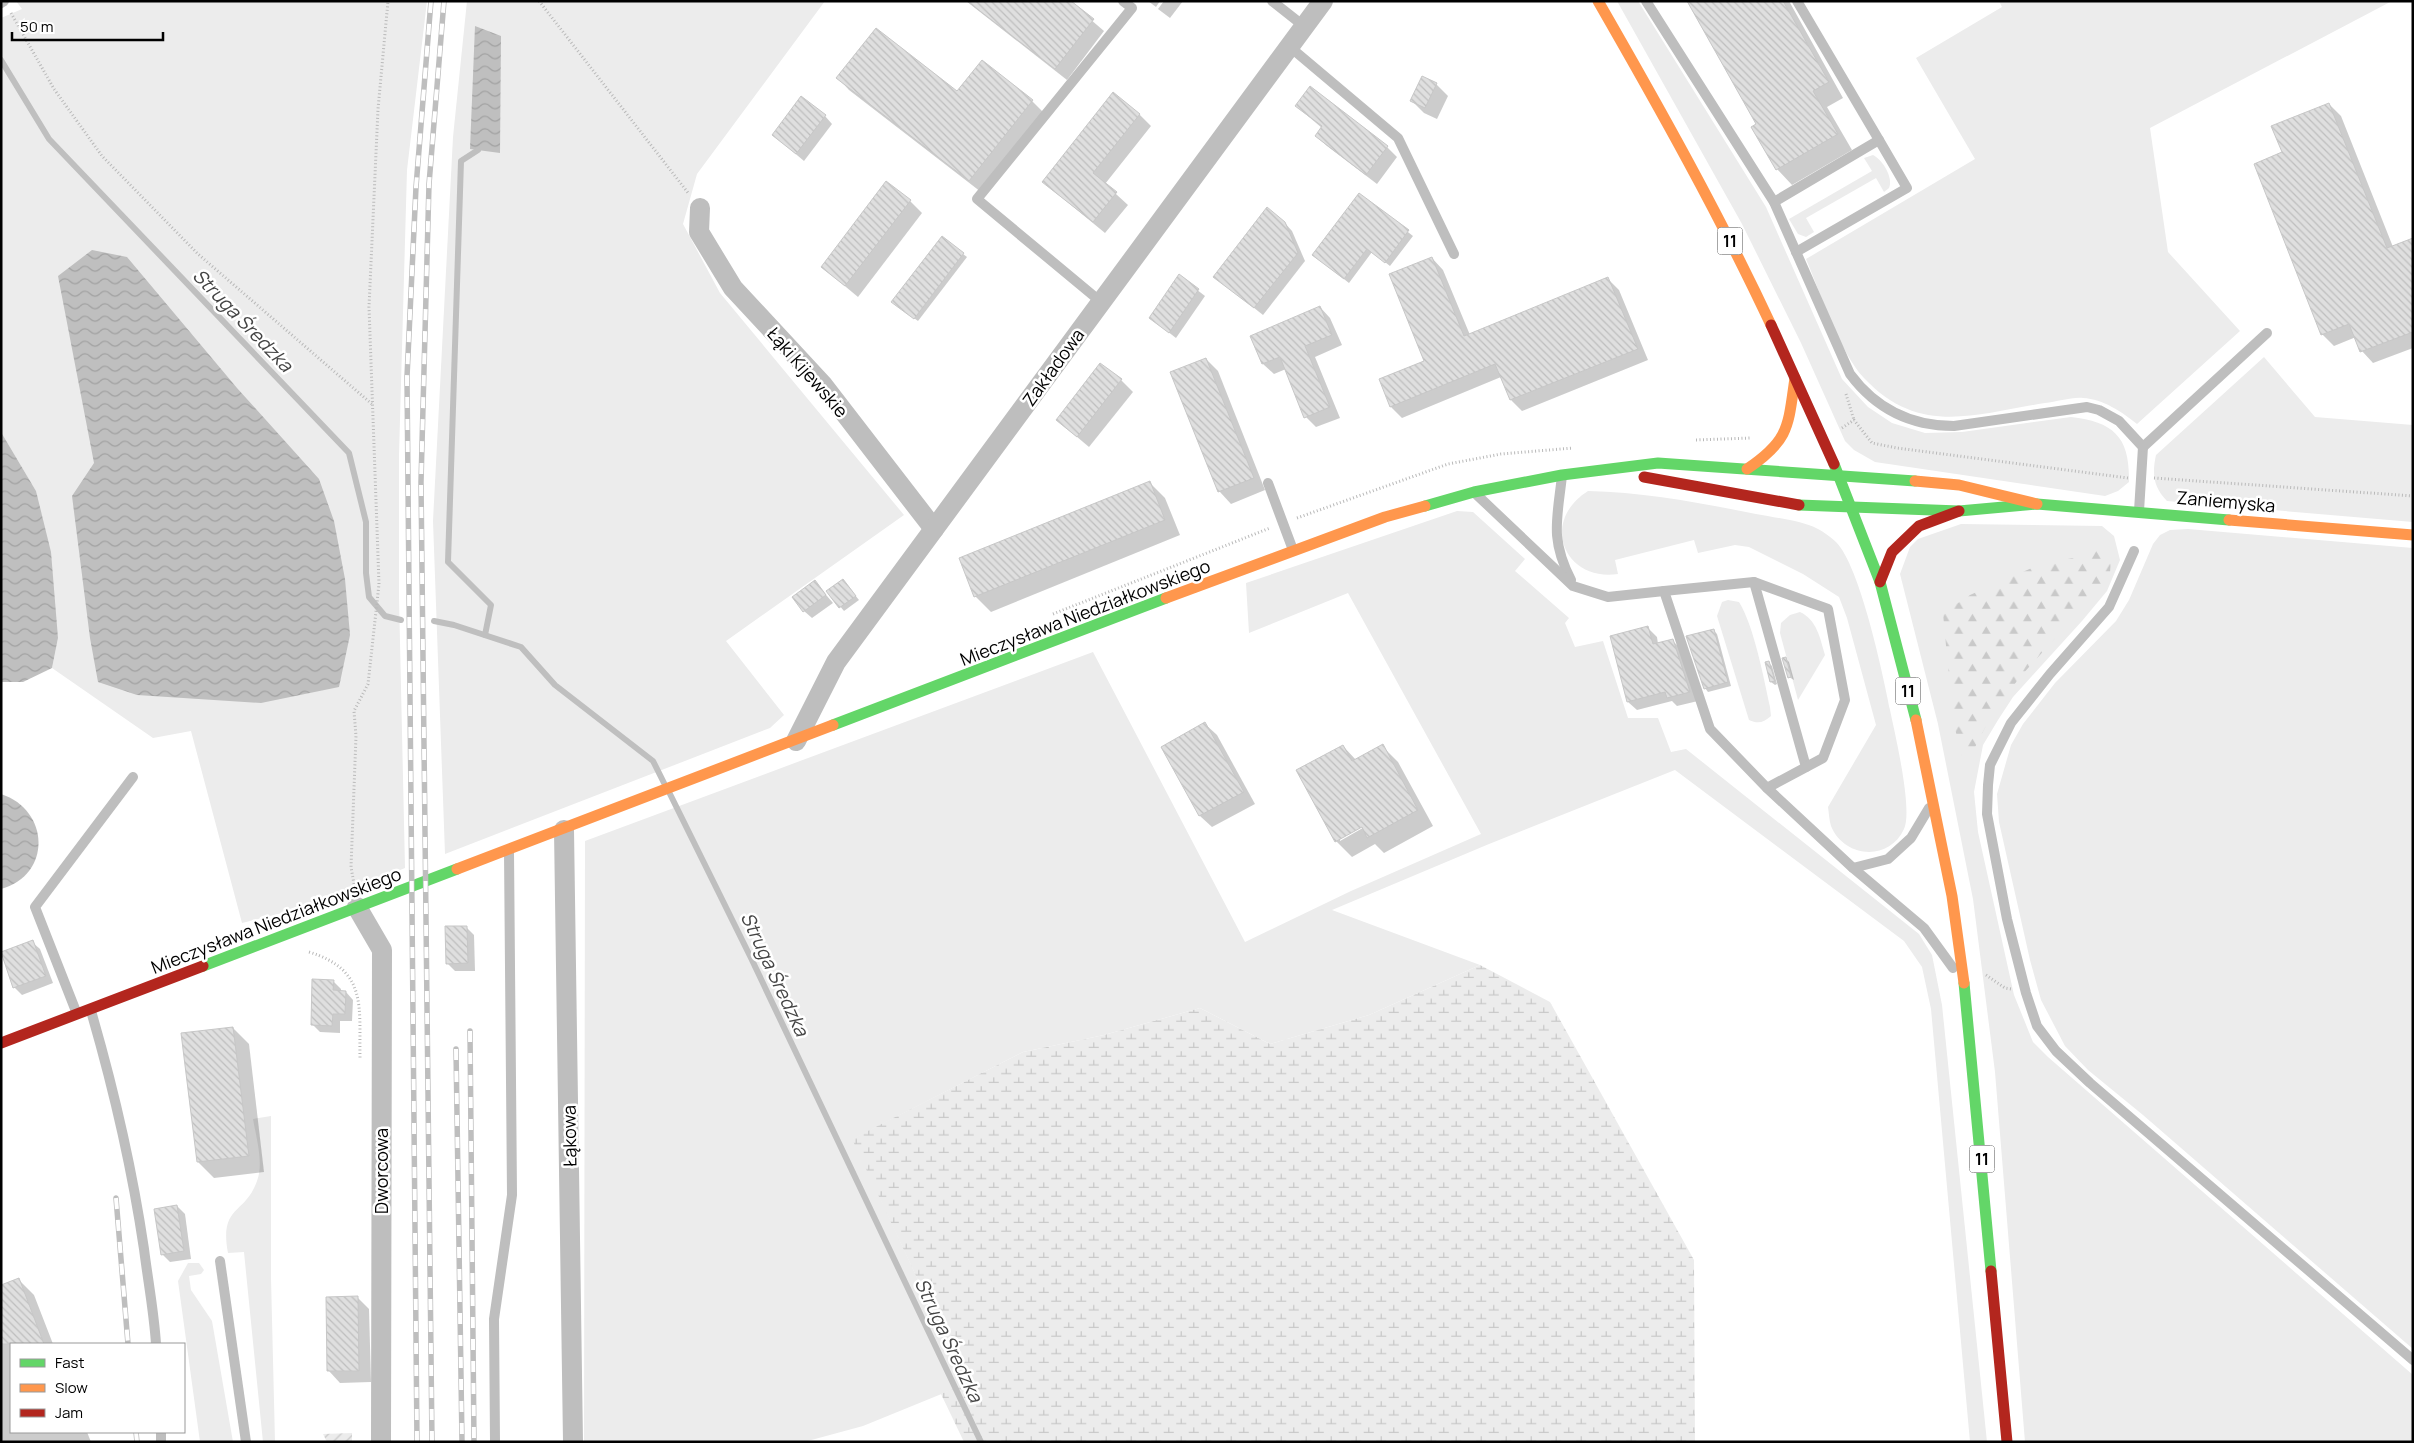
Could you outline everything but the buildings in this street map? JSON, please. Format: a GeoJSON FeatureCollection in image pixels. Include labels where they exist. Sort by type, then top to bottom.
{"type":"FeatureCollection","features":[{"type":"Feature","properties":{"kind":"main road","name":"11"},"geometry":{"type":"LineString","coordinates":[[1598,1],[1659,108],[1741,261],[1839,474],[1880,582],[1914,711],[1934,801],[1961,956],[2007,1442]]}},
{"type":"Feature","properties":{"kind":"main road"},"geometry":{"type":"LineString","coordinates":[[1747,469],[1777,448],[1785,438],[1795,378]]}},
{"type":"Feature","properties":{"kind":"main road","name":"Mieczysława Niedziałkowskiego"},"geometry":{"type":"LineString","coordinates":[[1,1043],[509,851],[1293,550],[1385,517],[1474,492],[1562,475],[1658,463],[1839,474]]}},
{"type":"Feature","properties":{"kind":"main road","name":"Mieczysława Niedziałkowskiego"},"geometry":{"type":"LineString","coordinates":[[1600,470],[1800,505],[1853,508]]}},
{"type":"Feature","properties":{"kind":"main road","name":"Zaniemyska"},"geometry":{"type":"LineString","coordinates":[[1839,474],[1959,486],[2037,504]]}},
{"type":"Feature","properties":{"kind":"main road","name":"Zaniemyska"},"geometry":{"type":"LineString","coordinates":[[1853,508],[1959,511],[2037,504],[2413,535]]}},
{"type":"Feature","properties":{"kind":"main road"},"geometry":{"type":"LineString","coordinates":[[1880,582],[1892,552],[1919,526],[1959,511]]}},
{"type":"Feature","properties":{"kind":"street","name":"Zakładowa"},"geometry":{"type":"LineString","coordinates":[[796,741],[836,662],[1323,1]]}},
{"type":"Feature","properties":{"kind":"street","name":"Łąki Kijewskie"},"geometry":{"type":"LineString","coordinates":[[700,208],[699,232],[732,288],[823,385],[934,529]]}},
{"type":"Feature","properties":{"kind":"street","name":"Łąkowa"},"geometry":{"type":"LineString","coordinates":[[564,830],[573,1442]]}},
{"type":"Feature","properties":{"kind":"street","name":"Dworcowa"},"geometry":{"type":"LineString","coordinates":[[357,907],[382,950],[381,1442]]}},
{"type":"Feature","properties":{"kind":"lane"},"geometry":{"type":"LineString","coordinates":[[1101,302],[977,199],[1132,8],[1123,1]]}},
{"type":"Feature","properties":{"kind":"lane"},"geometry":{"type":"LineString","coordinates":[[1272,1],[1305,27]]}},
{"type":"Feature","properties":{"kind":"lane"},"geometry":{"type":"LineString","coordinates":[[1646,1],[1774,202],[1850,374],[1870,397],[1895,414],[1924,424],[1954,426],[2087,407],[2104,412],[2119,421],[2143,447]]}},
{"type":"Feature","properties":{"kind":"lane"},"geometry":{"type":"LineString","coordinates":[[1796,252],[1907,188],[1797,1]]}},
{"type":"Feature","properties":{"kind":"lane"},"geometry":{"type":"LineString","coordinates":[[1290,47],[1398,138],[1454,254]]}},
{"type":"Feature","properties":{"kind":"lane"},"geometry":{"type":"LineString","coordinates":[[1774,202],[1879,140]]}},
{"type":"Feature","properties":{"kind":"lane"},"geometry":{"type":"LineString","coordinates":[[2139,511],[2143,447],[2267,333]]}},
{"type":"Feature","properties":{"kind":"lane"},"geometry":{"type":"LineString","coordinates":[[1562,475],[1555,535],[1561,561],[1573,586]]}},
{"type":"Feature","properties":{"kind":"lane"},"geometry":{"type":"LineString","coordinates":[[1268,483],[1293,550]]}},
{"type":"Feature","properties":{"kind":"lane"},"geometry":{"type":"LineString","coordinates":[[1474,492],[1573,586],[1608,597],[1754,582],[1828,609],[1845,700],[1823,758],[1767,788]]}},
{"type":"Feature","properties":{"kind":"lane"},"geometry":{"type":"LineString","coordinates":[[2134,551],[2109,607],[2027,701],[2011,723],[1990,765],[1987,814],[2007,919],[2026,993],[2037,1026],[2056,1051],[2090,1083],[2413,1360]]}},
{"type":"Feature","properties":{"kind":"lane"},"geometry":{"type":"LineString","coordinates":[[1754,582],[1806,767]]}},
{"type":"Feature","properties":{"kind":"lane"},"geometry":{"type":"LineString","coordinates":[[1664,592],[1710,729],[1767,788],[1853,868],[1924,928],[1947,958],[1965,991]]}},
{"type":"Feature","properties":{"kind":"lane"},"geometry":{"type":"LineString","coordinates":[[78,1015],[35,907],[133,777]]}},
{"type":"Feature","properties":{"kind":"lane"},"geometry":{"type":"LineString","coordinates":[[1853,868],[1888,858],[1911,838],[1934,801]]}},
{"type":"Feature","properties":{"kind":"lane"},"geometry":{"type":"LineString","coordinates":[[495,1442],[494,1319],[512,1195],[509,851]]}},
{"type":"Feature","properties":{"kind":"lane"},"geometry":{"type":"LineString","coordinates":[[90,1010],[110,1076],[134,1183],[156,1343]]}},
{"type":"Feature","properties":{"kind":"lane"},"geometry":{"type":"LineString","coordinates":[[220,1261],[246,1442]]}},
{"type":"Feature","properties":{"kind":"path"},"geometry":{"type":"LineString","coordinates":[[357,907],[351,867],[356,736],[354,712],[368,684],[379,584],[369,307],[378,109],[388,1]]}},
{"type":"Feature","properties":{"kind":"path"},"geometry":{"type":"LineString","coordinates":[[539,1],[700,208]]}},
{"type":"Feature","properties":{"kind":"path"},"geometry":{"type":"LineString","coordinates":[[5,4],[54,89],[102,156],[198,254],[373,405]]}},
{"type":"Feature","properties":{"kind":"path"},"geometry":{"type":"LineString","coordinates":[[1822,435],[1843,428],[1854,420],[1872,443],[2120,479],[2141,477],[2413,496]]}},
{"type":"Feature","properties":{"kind":"path"},"geometry":{"type":"LineString","coordinates":[[1694,440],[1751,438]]}},
{"type":"Feature","properties":{"kind":"path"},"geometry":{"type":"LineString","coordinates":[[1045,617],[1283,523],[1448,464],[1501,454],[1580,447]]}},
{"type":"Feature","properties":{"kind":"path"},"geometry":{"type":"LineString","coordinates":[[304,952],[310,952],[329,960],[345,971],[355,985],[359,1007],[360,1066]]}},
{"type":"Feature","properties":{"kind":"path"},"geometry":{"type":"LineString","coordinates":[[1961,956],[2005,988],[2026,993]]}},
{"type":"Feature","properties":{"kind":"green space"},"geometry":{"type":"Polygon","coordinates":[[[16,1],[427,1],[407,170],[399,455],[399,597],[405,868],[310,906],[242,923],[191,731],[153,738],[52,668],[58,638],[36,491],[1,432],[1,18],[22,9],[16,1]]]}},
{"type":"Feature","properties":{"kind":"green space"},"geometry":{"type":"Polygon","coordinates":[[[467,1],[825,1],[697,174],[683,224],[720,293],[904,515],[726,641],[784,715],[770,728],[445,854],[433,521],[453,137],[467,1]]]}},
{"type":"Feature","properties":{"kind":"green space"},"geometry":{"type":"Polygon","coordinates":[[[1617,1],[1638,1],[1766,207],[1842,379],[1868,407],[1892,423],[1925,433],[1962,432],[2071,417],[2086,419],[2109,428],[2117,434],[2122,443],[2129,466],[2129,482],[2118,491],[2105,496],[1875,462],[1854,450],[1845,441],[1801,343],[1742,224],[1617,1]]]}},
{"type":"Feature","properties":{"kind":"green space"},"geometry":{"type":"Polygon","coordinates":[[[1999,1],[2392,1],[2150,128],[2168,252],[2240,331],[2137,424],[2105,404],[2083,398],[1995,412],[1949,417],[1927,415],[1906,408],[1885,396],[1864,378],[1855,367],[1831,322],[1806,259],[1975,159],[1916,58],[2002,7],[1999,1]]]}},
{"type":"Feature","properties":{"kind":"green space"},"geometry":{"type":"Polygon","coordinates":[[[1873,155],[1880,160],[1889,174],[1889,188],[1884,192],[1876,178],[1806,218],[1814,232],[1806,237],[1798,234],[1789,219],[1872,171],[1864,158],[1873,155]]]}},
{"type":"Feature","properties":{"kind":"green space"},"geometry":{"type":"Polygon","coordinates":[[[2264,357],[2315,417],[2413,425],[2413,522],[2167,501],[2162,496],[2156,485],[2154,474],[2156,455],[2264,357]]]}},
{"type":"Feature","properties":{"kind":"green space"},"geometry":{"type":"Polygon","coordinates":[[[1588,491],[1630,493],[1672,499],[1804,523],[1818,529],[1836,542],[1854,573],[1862,596],[1876,647],[1896,736],[1906,806],[1904,829],[1897,840],[1888,847],[1878,851],[1856,850],[1846,845],[1837,837],[1830,824],[1828,807],[1876,725],[1847,618],[1839,597],[1803,574],[1749,547],[1735,545],[1698,553],[1694,540],[1615,560],[1618,574],[1599,574],[1584,569],[1572,559],[1565,547],[1562,533],[1565,518],[1573,504],[1588,491]]]}},
{"type":"Feature","properties":{"kind":"green space"},"geometry":{"type":"Polygon","coordinates":[[[1457,511],[1473,512],[1525,559],[1515,571],[1569,618],[1565,623],[1575,647],[1603,641],[1628,718],[1658,718],[1671,752],[1686,749],[1919,934],[1932,955],[1942,1005],[1987,1442],[1970,1442],[1931,1009],[1922,967],[1904,941],[1675,770],[1489,844],[1332,910],[1480,965],[1369,1015],[1270,1044],[1200,1008],[1104,1035],[1023,1052],[853,1139],[966,1384],[863,1426],[804,1442],[584,1442],[585,841],[1093,652],[1245,942],[1351,891],[1481,834],[1348,593],[1249,633],[1246,583],[1457,511]]]}},
{"type":"Feature","properties":{"kind":"green space"},"geometry":{"type":"Polygon","coordinates":[[[1961,524],[2102,526],[2114,536],[2120,560],[2107,591],[2013,697],[1998,720],[1983,745],[1974,792],[1978,832],[2014,995],[2033,1042],[2413,1375],[2413,1442],[2025,1442],[1995,1072],[1973,899],[1938,724],[1900,574],[1910,547],[1918,539],[1961,524]]]}},
{"type":"Feature","properties":{"kind":"green space"},"geometry":{"type":"Polygon","coordinates":[[[2188,529],[2413,548],[2413,1349],[2143,1115],[2088,1070],[2065,1046],[2041,1000],[2030,960],[1999,822],[1997,794],[2011,745],[2023,724],[2055,683],[2116,621],[2129,600],[2153,544],[2160,535],[2170,530],[2188,529]]]}},
{"type":"Feature","properties":{"kind":"green space"},"geometry":{"type":"Polygon","coordinates":[[[2096,547],[2111,558],[2110,573],[2089,601],[2020,677],[1992,714],[1970,757],[1962,756],[1953,721],[1943,613],[1970,595],[2041,564],[2073,558],[2096,547]]]}},
{"type":"Feature","properties":{"kind":"green space"},"geometry":{"type":"Polygon","coordinates":[[[1728,600],[1739,602],[1758,653],[1771,716],[1760,722],[1749,720],[1717,616],[1722,602],[1728,600]]]}},
{"type":"Feature","properties":{"kind":"green space"},"geometry":{"type":"Polygon","coordinates":[[[1800,612],[1806,615],[1814,625],[1825,655],[1798,700],[1780,633],[1781,623],[1790,615],[1800,612]]]}},
{"type":"Feature","properties":{"kind":"green space"},"geometry":{"type":"Polygon","coordinates":[[[1480,965],[1550,1002],[1694,1260],[1695,1442],[964,1442],[941,1394],[966,1383],[852,1139],[1023,1052],[1104,1035],[1200,1008],[1270,1044],[1369,1015],[1480,965]]]}},
{"type":"Feature","properties":{"kind":"green space"},"geometry":{"type":"Polygon","coordinates":[[[271,1116],[271,1278],[275,1442],[263,1442],[244,1252],[228,1253],[226,1238],[230,1218],[252,1192],[259,1174],[259,1150],[253,1119],[271,1116]]]}},
{"type":"Feature","properties":{"kind":"green space"},"geometry":{"type":"Polygon","coordinates":[[[188,1263],[199,1263],[204,1270],[201,1274],[189,1276],[191,1290],[212,1321],[233,1442],[200,1442],[178,1281],[188,1263]]]}},
{"type":"Feature","properties":{"kind":"green space"},"geometry":{"type":"Polygon","coordinates":[[[352,1433],[352,1442],[327,1442],[323,1434],[352,1433]]]}},
{"type":"Feature","properties":{"kind":"water"},"geometry":{"type":"Polygon","coordinates":[[[475,26],[501,36],[500,153],[470,149],[475,26]]]}},
{"type":"Feature","properties":{"kind":"water"},"geometry":{"type":"Polygon","coordinates":[[[92,250],[127,257],[237,388],[319,479],[334,521],[345,579],[350,635],[339,687],[261,703],[137,695],[98,682],[90,638],[72,496],[94,463],[58,276],[92,250]]]}},
{"type":"Feature","properties":{"kind":"water"},"geometry":{"type":"Polygon","coordinates":[[[1,432],[36,491],[51,552],[58,638],[52,668],[23,682],[1,682],[1,432]]]}},
{"type":"Feature","properties":{"kind":"water"},"geometry":{"type":"Polygon","coordinates":[[[1,794],[17,802],[29,814],[36,827],[39,842],[36,857],[29,871],[18,882],[1,889],[1,794]]]}},
{"type":"Feature","properties":{"kind":"waterway","name":"Struga Średzka"},"geometry":{"type":"LineString","coordinates":[[1,60],[49,139],[349,453],[366,522],[366,573],[369,597],[385,616],[401,620]]}},
{"type":"Feature","properties":{"kind":"waterway"},"geometry":{"type":"LineString","coordinates":[[478,150],[461,161],[448,562],[491,605],[485,635]]}},
{"type":"Feature","properties":{"kind":"waterway","name":"Struga Średzka"},"geometry":{"type":"LineString","coordinates":[[434,621],[454,625],[521,647],[555,685],[653,761],[664,783]]}},
{"type":"Feature","properties":{"kind":"waterway","name":"Struga Średzka"},"geometry":{"type":"LineString","coordinates":[[670,794],[751,958],[981,1442]]}},
{"type":"Feature","properties":{"kind":"railway"},"geometry":{"type":"LineString","coordinates":[[417,1442],[407,377],[416,187],[431,1]]}},
{"type":"Feature","properties":{"kind":"railway"},"geometry":{"type":"LineString","coordinates":[[432,1442],[421,482],[429,184],[444,1]]}},
{"type":"Feature","properties":{"kind":"railway"},"geometry":{"type":"LineString","coordinates":[[470,1031],[474,1442]]}},
{"type":"Feature","properties":{"kind":"railway"},"geometry":{"type":"LineString","coordinates":[[456,1049],[462,1442]]}},
{"type":"Feature","properties":{"kind":"railway"},"geometry":{"type":"LineString","coordinates":[[116,1198],[128,1343]]}},
{"type":"Feature","properties":{"kind":"railway"},"geometry":{"type":"LineString","coordinates":[[136,1433],[137,1442]]}},
{"type":"Feature","properties":{"kind":"traffic: fast"},"geometry":{"type":"LineString","coordinates":[[1425,506],[1474,492],[1562,475],[1658,463],[1915,481]]}},
{"type":"Feature","properties":{"kind":"traffic: fast"},"geometry":{"type":"LineString","coordinates":[[1834,464],[1880,582],[1916,720]]}},
{"type":"Feature","properties":{"kind":"traffic: fast"},"geometry":{"type":"LineString","coordinates":[[1799,505],[1959,511],[2037,504],[2229,520]]}},
{"type":"Feature","properties":{"kind":"traffic: fast"},"geometry":{"type":"LineString","coordinates":[[833,725],[1166,598]]}},
{"type":"Feature","properties":{"kind":"traffic: fast"},"geometry":{"type":"LineString","coordinates":[[203,966],[457,869]]}},
{"type":"Feature","properties":{"kind":"traffic: fast"},"geometry":{"type":"LineString","coordinates":[[1964,983],[1991,1271]]}},
{"type":"Feature","properties":{"kind":"traffic: slow"},"geometry":{"type":"LineString","coordinates":[[1598,1],[1688,161],[1731,242],[1771,325]]}},
{"type":"Feature","properties":{"kind":"traffic: slow"},"geometry":{"type":"LineString","coordinates":[[1747,469],[1772,449],[1785,431],[1791,408],[1795,378]]}},
{"type":"Feature","properties":{"kind":"traffic: slow"},"geometry":{"type":"LineString","coordinates":[[1915,481],[1959,485],[2037,504]]}},
{"type":"Feature","properties":{"kind":"traffic: slow"},"geometry":{"type":"LineString","coordinates":[[1166,598],[1385,517],[1425,506]]}},
{"type":"Feature","properties":{"kind":"traffic: slow"},"geometry":{"type":"LineString","coordinates":[[2229,520],[2413,535]]}},
{"type":"Feature","properties":{"kind":"traffic: slow"},"geometry":{"type":"LineString","coordinates":[[1916,720],[1952,896],[1964,983]]}},
{"type":"Feature","properties":{"kind":"traffic: slow"},"geometry":{"type":"LineString","coordinates":[[457,869],[833,725]]}},
{"type":"Feature","properties":{"kind":"traffic: jam"},"geometry":{"type":"LineString","coordinates":[[1771,325],[1834,464]]}},
{"type":"Feature","properties":{"kind":"traffic: jam"},"geometry":{"type":"LineString","coordinates":[[1644,477],[1799,505]]}},
{"type":"Feature","properties":{"kind":"traffic: jam"},"geometry":{"type":"LineString","coordinates":[[1880,582],[1892,552],[1919,526],[1959,511]]}},
{"type":"Feature","properties":{"kind":"traffic: jam"},"geometry":{"type":"LineString","coordinates":[[1,1043],[203,966]]}},
{"type":"Feature","properties":{"kind":"traffic: jam"},"geometry":{"type":"LineString","coordinates":[[1991,1271],[2007,1442]]}}]}
